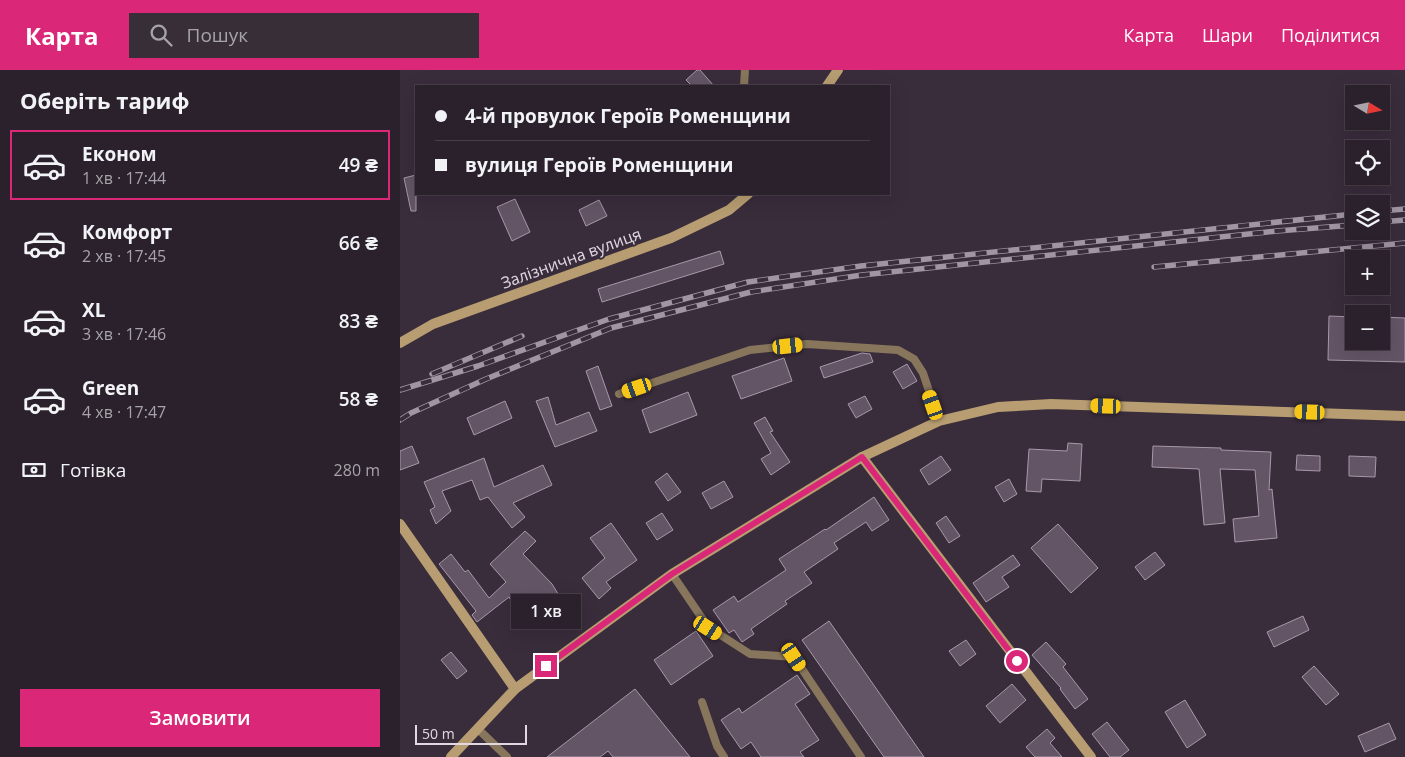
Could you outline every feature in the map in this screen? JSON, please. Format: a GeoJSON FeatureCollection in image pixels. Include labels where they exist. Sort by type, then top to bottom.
{"type":"FeatureCollection","features":[{"type":"Feature","properties":{"kind":"street"},"geometry":{"type":"LineString","coordinates":[[828,85],[838,70]]}},
{"type":"Feature","properties":{"kind":"street","name":"Залізнична вулиця"},"geometry":{"type":"LineString","coordinates":[[400,344],[434,324],[671,238],[729,210],[747,195]]}},
{"type":"Feature","properties":{"kind":"street"},"geometry":{"type":"LineString","coordinates":[[451,757],[515,689],[672,574],[862,457],[939,421],[998,407],[1051,404],[1405,416]]}},
{"type":"Feature","properties":{"kind":"street"},"geometry":{"type":"LineString","coordinates":[[862,457],[1091,757]]}},
{"type":"Feature","properties":{"kind":"street"},"geometry":{"type":"LineString","coordinates":[[400,524],[515,689]]}},
{"type":"Feature","properties":{"kind":"lane"},"geometry":{"type":"LineString","coordinates":[[744,85],[745,70]]}},
{"type":"Feature","properties":{"kind":"lane"},"geometry":{"type":"LineString","coordinates":[[619,394],[750,350],[807,344],[898,350],[914,358],[923,373],[939,421]]}},
{"type":"Feature","properties":{"kind":"lane"},"geometry":{"type":"LineString","coordinates":[[672,574],[708,628],[750,654],[794,657],[861,757]]}},
{"type":"Feature","properties":{"kind":"lane"},"geometry":{"type":"LineString","coordinates":[[702,702],[717,746],[724,757]]}},
{"type":"Feature","properties":{"kind":"lane"},"geometry":{"type":"LineString","coordinates":[[478,728],[506,757]]}},
{"type":"Feature","properties":{"kind":"building"},"geometry":{"type":"Polygon","coordinates":[[[697,70],[700,70],[713,85],[691,85],[686,80],[697,70]]]}},
{"type":"Feature","properties":{"kind":"building"},"geometry":{"type":"Polygon","coordinates":[[[415,175],[416,211],[411,211],[404,178],[415,175]]]}},
{"type":"Feature","properties":{"kind":"building"},"geometry":{"type":"Polygon","coordinates":[[[515,199],[530,232],[512,241],[497,207],[515,199]]]}},
{"type":"Feature","properties":{"kind":"building"},"geometry":{"type":"Polygon","coordinates":[[[599,200],[607,216],[586,226],[579,210],[599,200]]]}},
{"type":"Feature","properties":{"kind":"building"},"geometry":{"type":"Polygon","coordinates":[[[720,251],[724,264],[602,302],[598,289],[720,251]]]}},
{"type":"Feature","properties":{"kind":"building"},"geometry":{"type":"Polygon","coordinates":[[[1329,316],[1345,317],[1345,350],[1390,350],[1390,317],[1405,318],[1405,362],[1328,360],[1329,316]]]}},
{"type":"Feature","properties":{"kind":"building"},"geometry":{"type":"Polygon","coordinates":[[[862,353],[870,354],[873,362],[824,378],[820,367],[862,353]]]}},
{"type":"Feature","properties":{"kind":"building"},"geometry":{"type":"Polygon","coordinates":[[[784,358],[792,381],[741,399],[732,376],[784,358]]]}},
{"type":"Feature","properties":{"kind":"building"},"geometry":{"type":"Polygon","coordinates":[[[907,364],[917,381],[903,389],[893,372],[907,364]]]}},
{"type":"Feature","properties":{"kind":"building"},"geometry":{"type":"Polygon","coordinates":[[[598,366],[612,406],[600,410],[586,371],[598,366]]]}},
{"type":"Feature","properties":{"kind":"building"},"geometry":{"type":"Polygon","coordinates":[[[688,392],[697,415],[650,433],[642,410],[688,392]]]}},
{"type":"Feature","properties":{"kind":"building"},"geometry":{"type":"Polygon","coordinates":[[[865,396],[872,409],[856,418],[848,404],[865,396]]]}},
{"type":"Feature","properties":{"kind":"building"},"geometry":{"type":"Polygon","coordinates":[[[548,397],[556,425],[589,412],[597,431],[555,447],[536,401],[548,397]]]}},
{"type":"Feature","properties":{"kind":"building"},"geometry":{"type":"Polygon","coordinates":[[[505,401],[512,418],[474,435],[467,418],[505,401]]]}},
{"type":"Feature","properties":{"kind":"building"},"geometry":{"type":"Polygon","coordinates":[[[765,417],[773,431],[770,432],[790,462],[771,475],[761,459],[771,453],[754,423],[765,417]]]}},
{"type":"Feature","properties":{"kind":"building"},"geometry":{"type":"Polygon","coordinates":[[[1068,443],[1082,444],[1080,481],[1042,479],[1041,492],[1026,491],[1029,449],[1067,451],[1068,443]]]}},
{"type":"Feature","properties":{"kind":"building"},"geometry":{"type":"Polygon","coordinates":[[[412,446],[419,463],[400,470],[400,451],[412,446]]]}},
{"type":"Feature","properties":{"kind":"building"},"geometry":{"type":"Polygon","coordinates":[[[1153,446],[1271,452],[1269,490],[1272,489],[1277,538],[1235,542],[1233,519],[1259,516],[1255,470],[1220,469],[1225,523],[1204,525],[1199,469],[1152,467],[1153,446]]]}},
{"type":"Feature","properties":{"kind":"building"},"geometry":{"type":"Polygon","coordinates":[[[1297,455],[1320,456],[1320,471],[1296,470],[1297,455]]]}},
{"type":"Feature","properties":{"kind":"building"},"geometry":{"type":"Polygon","coordinates":[[[941,456],[951,470],[929,485],[920,470],[941,456]]]}},
{"type":"Feature","properties":{"kind":"building"},"geometry":{"type":"Polygon","coordinates":[[[1349,456],[1376,457],[1375,477],[1349,476],[1349,456]]]}},
{"type":"Feature","properties":{"kind":"building"},"geometry":{"type":"Polygon","coordinates":[[[484,458],[494,487],[543,465],[552,485],[513,503],[525,517],[512,528],[488,497],[480,500],[472,480],[442,491],[451,511],[436,524],[430,510],[435,507],[424,482],[484,458]]]}},
{"type":"Feature","properties":{"kind":"building"},"geometry":{"type":"Polygon","coordinates":[[[667,473],[681,492],[668,501],[655,482],[667,473]]]}},
{"type":"Feature","properties":{"kind":"building"},"geometry":{"type":"Polygon","coordinates":[[[1009,479],[1017,494],[1004,502],[995,487],[1009,479]]]}},
{"type":"Feature","properties":{"kind":"building"},"geometry":{"type":"Polygon","coordinates":[[[724,481],[733,497],[711,509],[702,493],[724,481]]]}},
{"type":"Feature","properties":{"kind":"building"},"geometry":{"type":"Polygon","coordinates":[[[874,497],[889,520],[872,531],[866,522],[834,543],[838,549],[804,572],[812,583],[785,601],[787,604],[751,629],[754,634],[742,642],[734,630],[729,633],[713,610],[734,596],[738,602],[786,570],[779,559],[874,497]]]}},
{"type":"Feature","properties":{"kind":"building"},"geometry":{"type":"Polygon","coordinates":[[[662,513],[673,530],[657,540],[646,523],[662,513]]]}},
{"type":"Feature","properties":{"kind":"building"},"geometry":{"type":"Polygon","coordinates":[[[946,516],[960,536],[949,543],[936,523],[946,516]]]}},
{"type":"Feature","properties":{"kind":"building"},"geometry":{"type":"Polygon","coordinates":[[[611,523],[637,560],[606,582],[611,588],[599,599],[582,578],[605,558],[590,538],[611,523]]]}},
{"type":"Feature","properties":{"kind":"building"},"geometry":{"type":"Polygon","coordinates":[[[1058,524],[1098,568],[1071,593],[1031,548],[1058,524]]]}},
{"type":"Feature","properties":{"kind":"building"},"geometry":{"type":"Polygon","coordinates":[[[525,531],[536,541],[523,554],[552,584],[565,605],[527,628],[509,597],[477,622],[472,615],[476,611],[439,564],[451,554],[465,572],[468,570],[489,598],[506,582],[490,564],[525,531]]]}},
{"type":"Feature","properties":{"kind":"building"},"geometry":{"type":"Polygon","coordinates":[[[1155,552],[1165,565],[1145,580],[1135,567],[1155,552]]]}},
{"type":"Feature","properties":{"kind":"building"},"geometry":{"type":"Polygon","coordinates":[[[1013,555],[1020,565],[1002,577],[1009,587],[986,602],[973,583],[1013,555]]]}},
{"type":"Feature","properties":{"kind":"building"},"geometry":{"type":"Polygon","coordinates":[[[1303,616],[1309,630],[1274,647],[1267,632],[1303,616]]]}},
{"type":"Feature","properties":{"kind":"building"},"geometry":{"type":"Polygon","coordinates":[[[829,621],[924,757],[884,757],[802,640],[829,621]]]}},
{"type":"Feature","properties":{"kind":"building"},"geometry":{"type":"Polygon","coordinates":[[[696,631],[713,656],[671,685],[654,660],[696,631]]]}},
{"type":"Feature","properties":{"kind":"building"},"geometry":{"type":"Polygon","coordinates":[[[966,640],[976,654],[960,666],[949,651],[966,640]]]}},
{"type":"Feature","properties":{"kind":"building"},"geometry":{"type":"Polygon","coordinates":[[[1046,642],[1066,664],[1063,667],[1088,699],[1075,709],[1061,688],[1032,655],[1046,642]]]}},
{"type":"Feature","properties":{"kind":"building"},"geometry":{"type":"Polygon","coordinates":[[[451,652],[467,671],[457,679],[441,660],[451,652]]]}},
{"type":"Feature","properties":{"kind":"building"},"geometry":{"type":"Polygon","coordinates":[[[1314,666],[1339,694],[1326,705],[1302,677],[1314,666]]]}},
{"type":"Feature","properties":{"kind":"building"},"geometry":{"type":"Polygon","coordinates":[[[797,675],[810,694],[795,704],[819,740],[800,752],[804,757],[761,757],[751,742],[741,749],[721,720],[739,708],[742,713],[797,675]]]}},
{"type":"Feature","properties":{"kind":"building"},"geometry":{"type":"Polygon","coordinates":[[[1012,684],[1026,700],[1000,723],[986,706],[1012,684]]]}},
{"type":"Feature","properties":{"kind":"building"},"geometry":{"type":"Polygon","coordinates":[[[635,689],[690,757],[613,757],[608,751],[600,757],[547,757],[635,689]]]}},
{"type":"Feature","properties":{"kind":"building"},"geometry":{"type":"Polygon","coordinates":[[[1185,700],[1206,735],[1187,748],[1165,712],[1185,700]]]}},
{"type":"Feature","properties":{"kind":"building"},"geometry":{"type":"Polygon","coordinates":[[[1107,722],[1129,750],[1120,757],[1110,757],[1092,734],[1107,722]]]}},
{"type":"Feature","properties":{"kind":"building"},"geometry":{"type":"Polygon","coordinates":[[[1389,723],[1396,739],[1365,752],[1358,736],[1389,723]]]}},
{"type":"Feature","properties":{"kind":"building"},"geometry":{"type":"Polygon","coordinates":[[[1047,729],[1055,738],[1050,743],[1062,757],[1035,757],[1026,747],[1047,729]]]}},
{"type":"Feature","properties":{"kind":"railway"},"geometry":{"type":"LineString","coordinates":[[1390,210],[1405,209]]}},
{"type":"Feature","properties":{"kind":"railway"},"geometry":{"type":"LineString","coordinates":[[400,390],[478,366],[609,319],[748,282],[861,266],[1345,215]]}},
{"type":"Feature","properties":{"kind":"railway"},"geometry":{"type":"LineString","coordinates":[[1390,221],[1405,220]]}},
{"type":"Feature","properties":{"kind":"railway"},"geometry":{"type":"LineString","coordinates":[[400,420],[411,413],[486,379],[611,328],[751,292],[862,275],[1277,231],[1345,226]]}},
{"type":"Feature","properties":{"kind":"railway"},"geometry":{"type":"LineString","coordinates":[[1154,267],[1405,243]]}},
{"type":"Feature","properties":{"kind":"railway"},"geometry":{"type":"LineString","coordinates":[[432,374],[522,336]]}},
{"type":"Feature","properties":{"kind":"route"},"geometry":{"type":"LineString","coordinates":[[546,666],[672,574],[862,457],[1017,661]]}}]}
